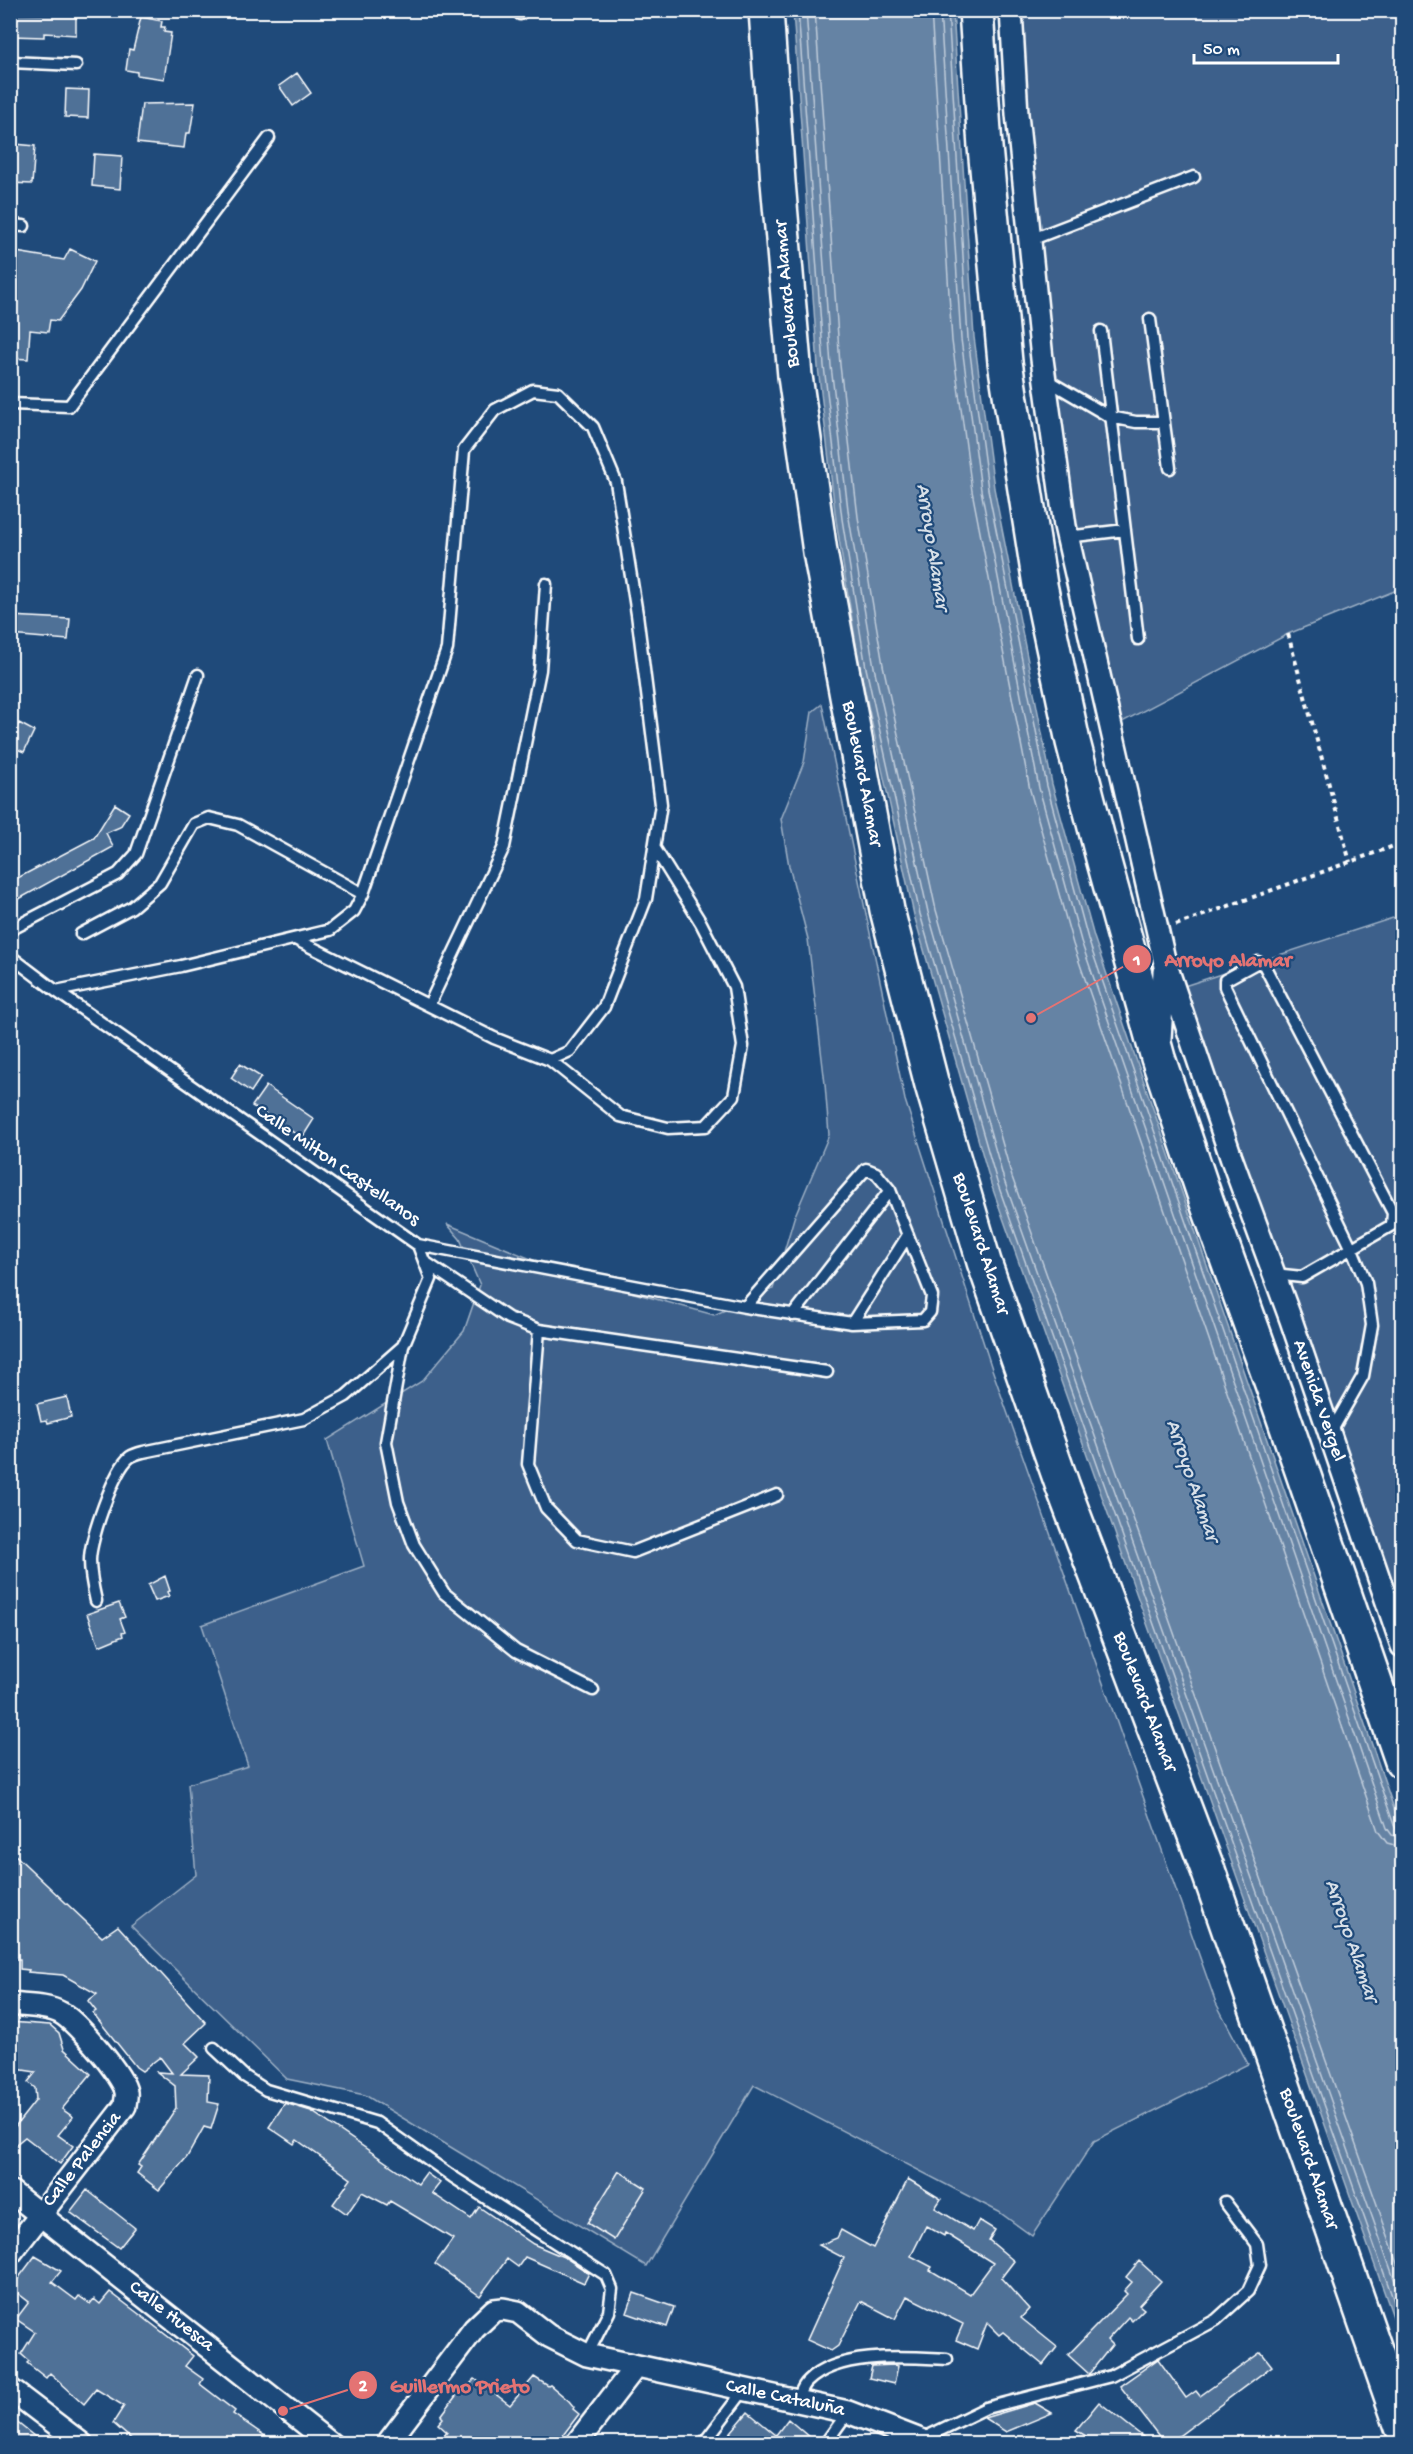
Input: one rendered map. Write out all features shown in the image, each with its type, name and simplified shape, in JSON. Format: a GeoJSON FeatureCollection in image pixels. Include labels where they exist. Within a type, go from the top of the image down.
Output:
{"type":"FeatureCollection","features":[{"type":"Feature","properties":{"kind":"highway","name":"Boulevard Alamar"},"geometry":{"type":"LineString","coordinates":[[766,10],[795,376],[820,552],[887,910],[932,1084],[984,1262],[1063,1487],[1208,1870],[1402,2427]]}},
{"type":"Feature","properties":{"kind":"highway"},"geometry":{"type":"LineString","coordinates":[[976,10],[985,147],[1005,362],[1041,585],[1073,742],[1158,1058],[1402,1761]]}},
{"type":"Feature","properties":{"kind":"street"},"geometry":{"type":"LineString","coordinates":[[1011,10],[1017,114],[1044,379],[1067,537],[1164,959],[1158,1058]]}},
{"type":"Feature","properties":{"kind":"street","name":"Avenida Vergel"},"geometry":{"type":"LineString","coordinates":[[1164,959],[1402,1646]]}},
{"type":"Feature","properties":{"kind":"street","name":"Calle Palencia"},"geometry":{"type":"LineString","coordinates":[[10,2004],[40,2007],[59,2012],[72,2020],[122,2081],[126,2092],[125,2106],[10,2254]]}},
{"type":"Feature","properties":{"kind":"street","name":"Calle Huesca"},"geometry":{"type":"LineString","coordinates":[[10,2191],[331,2444]]}},
{"type":"Feature","properties":{"kind":"street","name":"Calle Cataluña"},"geometry":{"type":"LineString","coordinates":[[387,2444],[474,2329],[494,2310],[503,2308],[518,2312],[549,2336],[587,2355],[848,2412],[926,2441]]}},
{"type":"Feature","properties":{"kind":"street"},"geometry":{"type":"LineString","coordinates":[[576,2444],[636,2367]]}},
{"type":"Feature","properties":{"kind":"street"},"geometry":{"type":"LineString","coordinates":[[10,2389],[82,2444]]}},
{"type":"Feature","properties":{"kind":"lane"},"geometry":{"type":"LineString","coordinates":[[10,62],[76,65]]}},
{"type":"Feature","properties":{"kind":"lane"},"geometry":{"type":"LineString","coordinates":[[10,404],[69,405],[269,138]]}},
{"type":"Feature","properties":{"kind":"lane"},"geometry":{"type":"LineString","coordinates":[[1030,240],[1194,177]]}},
{"type":"Feature","properties":{"kind":"lane"},"geometry":{"type":"LineString","coordinates":[[10,225],[24,226]]}},
{"type":"Feature","properties":{"kind":"lane"},"geometry":{"type":"LineString","coordinates":[[1150,320],[1170,468]]}},
{"type":"Feature","properties":{"kind":"lane"},"geometry":{"type":"LineString","coordinates":[[1101,331],[1138,639]]}},
{"type":"Feature","properties":{"kind":"lane"},"geometry":{"type":"LineString","coordinates":[[1044,379],[1110,417],[1136,422],[1164,422]]}},
{"type":"Feature","properties":{"kind":"lane"},"geometry":{"type":"LineString","coordinates":[[56,992],[330,930],[354,911],[363,894],[447,649],[464,450],[495,410],[533,390],[558,393],[593,428],[616,482],[637,614],[661,804],[646,898],[604,1007],[570,1051],[550,1060]]}},
{"type":"Feature","properties":{"kind":"lane"},"geometry":{"type":"LineString","coordinates":[[1067,537],[1125,530]]}},
{"type":"Feature","properties":{"kind":"lane"},"geometry":{"type":"LineString","coordinates":[[429,1005],[504,847],[540,670],[546,584]]}},
{"type":"Feature","properties":{"kind":"lane"},"geometry":{"type":"LineString","coordinates":[[10,930],[118,874],[136,854],[198,675]]}},
{"type":"Feature","properties":{"kind":"lane"},"geometry":{"type":"LineString","coordinates":[[81,934],[132,907],[160,883],[194,824],[209,818],[238,825],[363,894]]}},
{"type":"Feature","properties":{"kind":"lane"},"geometry":{"type":"LineString","coordinates":[[295,939],[494,1038],[550,1060],[620,1116],[668,1128],[706,1125],[734,1096],[743,1046],[734,987],[701,923],[654,847]]}},
{"type":"Feature","properties":{"kind":"lane","name":"Calle Milton Castellanos"},"geometry":{"type":"LineString","coordinates":[[10,956],[56,992],[418,1245],[431,1279],[403,1346],[346,1396],[304,1419],[143,1452],[130,1457],[122,1467],[108,1497],[93,1539],[90,1558],[96,1601]]}},
{"type":"Feature","properties":{"kind":"lane"},"geometry":{"type":"LineString","coordinates":[[1274,1274],[1302,1277],[1352,1249],[1392,1225],[1393,1213],[1264,964],[1258,963],[1225,980],[1225,987],[1352,1249],[1366,1282],[1372,1326],[1363,1376],[1330,1434]]}},
{"type":"Feature","properties":{"kind":"lane"},"geometry":{"type":"LineString","coordinates":[[418,1245],[746,1307],[792,1315],[852,1323],[923,1320],[930,1312],[932,1296],[890,1190],[876,1173],[866,1169],[746,1307]]}},
{"type":"Feature","properties":{"kind":"lane"},"geometry":{"type":"LineString","coordinates":[[792,1315],[890,1190]]}},
{"type":"Feature","properties":{"kind":"lane"},"geometry":{"type":"LineString","coordinates":[[852,1323],[908,1235]]}},
{"type":"Feature","properties":{"kind":"lane"},"geometry":{"type":"LineString","coordinates":[[424,1262],[508,1318],[539,1330],[827,1372]]}},
{"type":"Feature","properties":{"kind":"lane"},"geometry":{"type":"LineString","coordinates":[[539,1330],[528,1464],[546,1508],[577,1540],[633,1552],[777,1495]]}},
{"type":"Feature","properties":{"kind":"lane"},"geometry":{"type":"LineString","coordinates":[[403,1346],[386,1442],[398,1502],[414,1545],[444,1593],[516,1651],[593,1690]]}},
{"type":"Feature","properties":{"kind":"lane"},"geometry":{"type":"LineString","coordinates":[[214,2048],[244,2076],[266,2090],[377,2123],[453,2177],[606,2275],[612,2289],[609,2312],[587,2355]]}},
{"type":"Feature","properties":{"kind":"lane"},"geometry":{"type":"LineString","coordinates":[[926,2441],[986,2408],[1111,2376],[1216,2320],[1248,2290],[1260,2265],[1257,2244],[1225,2202]]}},
{"type":"Feature","properties":{"kind":"lane"},"geometry":{"type":"LineString","coordinates":[[797,2401],[805,2383],[819,2372],[853,2361],[888,2356],[947,2360]]}},
{"type":"Feature","properties":{"kind":"lane"},"geometry":{"type":"LineString","coordinates":[[703,2444],[744,2390]]}},
{"type":"Feature","properties":{"kind":"lane"},"geometry":{"type":"LineString","coordinates":[[825,2444],[848,2412]]}},
{"type":"Feature","properties":{"kind":"path"},"geometry":{"type":"LineString","coordinates":[[1288,634],[1350,862]]}},
{"type":"Feature","properties":{"kind":"path"},"geometry":{"type":"LineString","coordinates":[[1158,932],[1402,843]]}},
{"type":"Feature","properties":{"kind":"shaded area"},"geometry":{"type":"Polygon","coordinates":[[[1011,11],[1402,11],[1402,588],[1288,634],[1111,728],[1065,526],[1011,11]]]}},
{"type":"Feature","properties":{"kind":"shaded area"},"geometry":{"type":"Polygon","coordinates":[[[822,704],[905,1100],[992,1369],[1216,2003],[1248,2064],[1094,2141],[1032,2236],[999,2212],[754,2085],[646,2266],[365,2095],[287,2079],[131,1926],[196,1875],[188,1784],[248,1766],[202,1625],[364,1566],[327,1440],[422,1381],[464,1331],[480,1285],[460,1239],[447,1224],[572,1276],[714,1315],[773,1289],[794,1218],[829,1135],[808,939],[789,866],[781,819],[804,762],[812,712],[822,704]]]}},
{"type":"Feature","properties":{"kind":"shaded area"},"geometry":{"type":"Polygon","coordinates":[[[1402,915],[1402,1646],[1175,989],[1402,915]]]}},
{"type":"Feature","properties":{"kind":"water"},"geometry":{"type":"Polygon","coordinates":[[[793,11],[953,11],[974,337],[994,488],[1052,784],[1094,937],[1402,1832],[1402,2342],[991,1184],[914,915],[860,669],[836,520],[818,367],[793,11]]]}},
{"type":"Feature","properties":{"kind":"building"},"geometry":{"type":"Polygon","coordinates":[[[10,13],[76,15],[76,35],[44,33],[44,37],[10,36],[10,13]]]}},
{"type":"Feature","properties":{"kind":"building"},"geometry":{"type":"Polygon","coordinates":[[[141,17],[162,21],[161,27],[165,27],[164,32],[171,33],[164,79],[137,75],[137,72],[126,70],[129,49],[133,50],[141,17]]]}},
{"type":"Feature","properties":{"kind":"building"},"geometry":{"type":"Polygon","coordinates":[[[297,73],[311,93],[293,106],[279,86],[297,73]]]}},
{"type":"Feature","properties":{"kind":"building"},"geometry":{"type":"Polygon","coordinates":[[[66,89],[89,90],[88,118],[65,117],[66,89]]]}},
{"type":"Feature","properties":{"kind":"building"},"geometry":{"type":"Polygon","coordinates":[[[195,103],[190,133],[186,133],[184,148],[137,143],[142,104],[195,103]]]}},
{"type":"Feature","properties":{"kind":"building"},"geometry":{"type":"Polygon","coordinates":[[[15,144],[35,146],[32,184],[10,183],[10,155],[14,155],[15,144]]]}},
{"type":"Feature","properties":{"kind":"building"},"geometry":{"type":"Polygon","coordinates":[[[94,154],[122,156],[120,189],[92,186],[94,154]]]}},
{"type":"Feature","properties":{"kind":"building"},"geometry":{"type":"Polygon","coordinates":[[[70,249],[95,261],[81,290],[58,321],[50,320],[48,332],[30,330],[28,359],[10,358],[10,251],[64,260],[70,249]]]}},
{"type":"Feature","properties":{"kind":"building"},"geometry":{"type":"Polygon","coordinates":[[[10,616],[70,619],[68,640],[10,635],[10,616]]]}},
{"type":"Feature","properties":{"kind":"building"},"geometry":{"type":"Polygon","coordinates":[[[19,723],[34,731],[24,752],[10,746],[10,739],[19,723]]]}},
{"type":"Feature","properties":{"kind":"building"},"geometry":{"type":"Polygon","coordinates":[[[115,804],[129,813],[120,827],[106,833],[113,847],[10,904],[10,882],[94,838],[115,804]]]}},
{"type":"Feature","properties":{"kind":"building"},"geometry":{"type":"Polygon","coordinates":[[[240,1064],[261,1077],[251,1092],[231,1078],[240,1064]]]}},
{"type":"Feature","properties":{"kind":"building"},"geometry":{"type":"Polygon","coordinates":[[[266,1086],[314,1119],[302,1138],[252,1106],[266,1086]]]}},
{"type":"Feature","properties":{"kind":"building"},"geometry":{"type":"Polygon","coordinates":[[[67,1397],[71,1417],[48,1423],[47,1420],[41,1421],[37,1404],[67,1397]]]}},
{"type":"Feature","properties":{"kind":"building"},"geometry":{"type":"Polygon","coordinates":[[[165,1576],[170,1591],[167,1592],[169,1596],[155,1601],[148,1585],[165,1576]]]}},
{"type":"Feature","properties":{"kind":"building"},"geometry":{"type":"Polygon","coordinates":[[[119,1603],[125,1617],[120,1619],[125,1632],[122,1633],[123,1636],[99,1646],[87,1614],[119,1603]]]}},
{"type":"Feature","properties":{"kind":"building"},"geometry":{"type":"Polygon","coordinates":[[[10,1850],[102,1937],[118,1926],[206,2023],[185,2043],[199,2057],[181,2074],[209,2075],[208,2102],[219,2104],[211,2129],[204,2127],[187,2157],[159,2190],[137,2173],[141,2167],[138,2165],[176,2108],[175,2086],[157,2072],[172,2073],[160,2057],[142,2071],[136,2067],[93,2013],[96,2011],[88,2001],[97,1994],[63,1975],[28,1972],[29,1970],[20,1969],[20,1959],[10,1959],[10,1850]]]}},
{"type":"Feature","properties":{"kind":"building"},"geometry":{"type":"Polygon","coordinates":[[[10,2022],[50,2025],[59,2033],[64,2049],[91,2074],[62,2109],[73,2117],[58,2135],[73,2146],[60,2164],[25,2137],[10,2149],[10,2133],[36,2100],[35,2088],[28,2082],[36,2072],[10,2068],[10,2022]]]}},
{"type":"Feature","properties":{"kind":"building"},"geometry":{"type":"Polygon","coordinates":[[[285,2103],[311,2111],[418,2184],[426,2173],[440,2183],[432,2193],[471,2219],[479,2207],[533,2244],[566,2258],[589,2273],[584,2283],[525,2257],[518,2267],[507,2259],[480,2296],[435,2264],[453,2239],[390,2201],[387,2205],[362,2192],[347,2214],[333,2204],[351,2179],[297,2140],[294,2144],[269,2127],[285,2103]]]}},
{"type":"Feature","properties":{"kind":"building"},"geometry":{"type":"Polygon","coordinates":[[[619,2171],[646,2188],[614,2240],[587,2223],[619,2171]]]}},
{"type":"Feature","properties":{"kind":"building"},"geometry":{"type":"Polygon","coordinates":[[[908,2179],[941,2199],[935,2208],[973,2231],[979,2220],[995,2230],[989,2240],[1014,2261],[1001,2278],[1029,2309],[1021,2318],[1057,2347],[1043,2365],[1003,2332],[999,2335],[987,2323],[977,2349],[956,2340],[963,2324],[907,2296],[895,2319],[861,2301],[838,2346],[831,2351],[807,2340],[844,2258],[819,2245],[837,2238],[841,2230],[873,2248],[908,2179]],[[926,2226],[911,2256],[932,2267],[930,2270],[970,2294],[993,2263],[945,2233],[944,2236],[926,2226]]]}},
{"type":"Feature","properties":{"kind":"building"},"geometry":{"type":"Polygon","coordinates":[[[87,2190],[135,2228],[119,2248],[70,2212],[87,2190]]]}},
{"type":"Feature","properties":{"kind":"building"},"geometry":{"type":"Polygon","coordinates":[[[35,2256],[61,2271],[52,2282],[76,2300],[79,2296],[90,2304],[94,2299],[100,2304],[110,2292],[139,2314],[193,2356],[185,2366],[203,2379],[200,2384],[235,2411],[233,2414],[277,2444],[137,2444],[113,2423],[124,2406],[96,2389],[84,2404],[50,2373],[46,2378],[27,2363],[29,2361],[21,2354],[35,2332],[16,2319],[29,2302],[11,2288],[35,2256]]]}},
{"type":"Feature","properties":{"kind":"building"},"geometry":{"type":"Polygon","coordinates":[[[1139,2261],[1161,2281],[1139,2305],[1144,2309],[1132,2321],[1128,2317],[1107,2340],[1112,2345],[1089,2374],[1068,2355],[1127,2294],[1124,2291],[1132,2282],[1126,2277],[1139,2261]]]}},
{"type":"Feature","properties":{"kind":"building"},"geometry":{"type":"Polygon","coordinates":[[[634,2293],[674,2307],[667,2327],[627,2313],[634,2293]]]}},
{"type":"Feature","properties":{"kind":"building"},"geometry":{"type":"Polygon","coordinates":[[[1261,2352],[1272,2366],[1168,2444],[1165,2444],[1120,2386],[1158,2359],[1186,2398],[1196,2391],[1200,2396],[1261,2352]]]}},
{"type":"Feature","properties":{"kind":"building"},"geometry":{"type":"Polygon","coordinates":[[[872,2366],[898,2366],[894,2384],[869,2378],[872,2366]]]}},
{"type":"Feature","properties":{"kind":"building"},"geometry":{"type":"Polygon","coordinates":[[[534,2377],[550,2385],[569,2401],[579,2414],[557,2443],[543,2435],[534,2444],[438,2444],[447,2432],[438,2424],[443,2418],[441,2416],[461,2389],[463,2391],[475,2379],[510,2405],[534,2377]]]}},
{"type":"Feature","properties":{"kind":"building"},"geometry":{"type":"Polygon","coordinates":[[[1099,2402],[1152,2444],[1081,2444],[1086,2436],[1076,2430],[1099,2402]]]}},
{"type":"Feature","properties":{"kind":"building"},"geometry":{"type":"Polygon","coordinates":[[[1035,2403],[1052,2413],[1006,2432],[984,2418],[1035,2403]]]}},
{"type":"Feature","properties":{"kind":"building"},"geometry":{"type":"Polygon","coordinates":[[[748,2412],[776,2435],[788,2419],[817,2444],[721,2444],[748,2412]]]}},
{"type":"Feature","properties":{"kind":"building"},"geometry":{"type":"Polygon","coordinates":[[[10,2417],[44,2444],[10,2444],[10,2417]]]}},
{"type":"Feature","properties":{"kind":"place","name":"Arroyo Alamar"},"geometry":{"type":"Point","coordinates":[1031,1018]}},
{"type":"Feature","properties":{"kind":"place","name":"Guillermo Prieto"},"geometry":{"type":"Point","coordinates":[283,2411]}}]}
